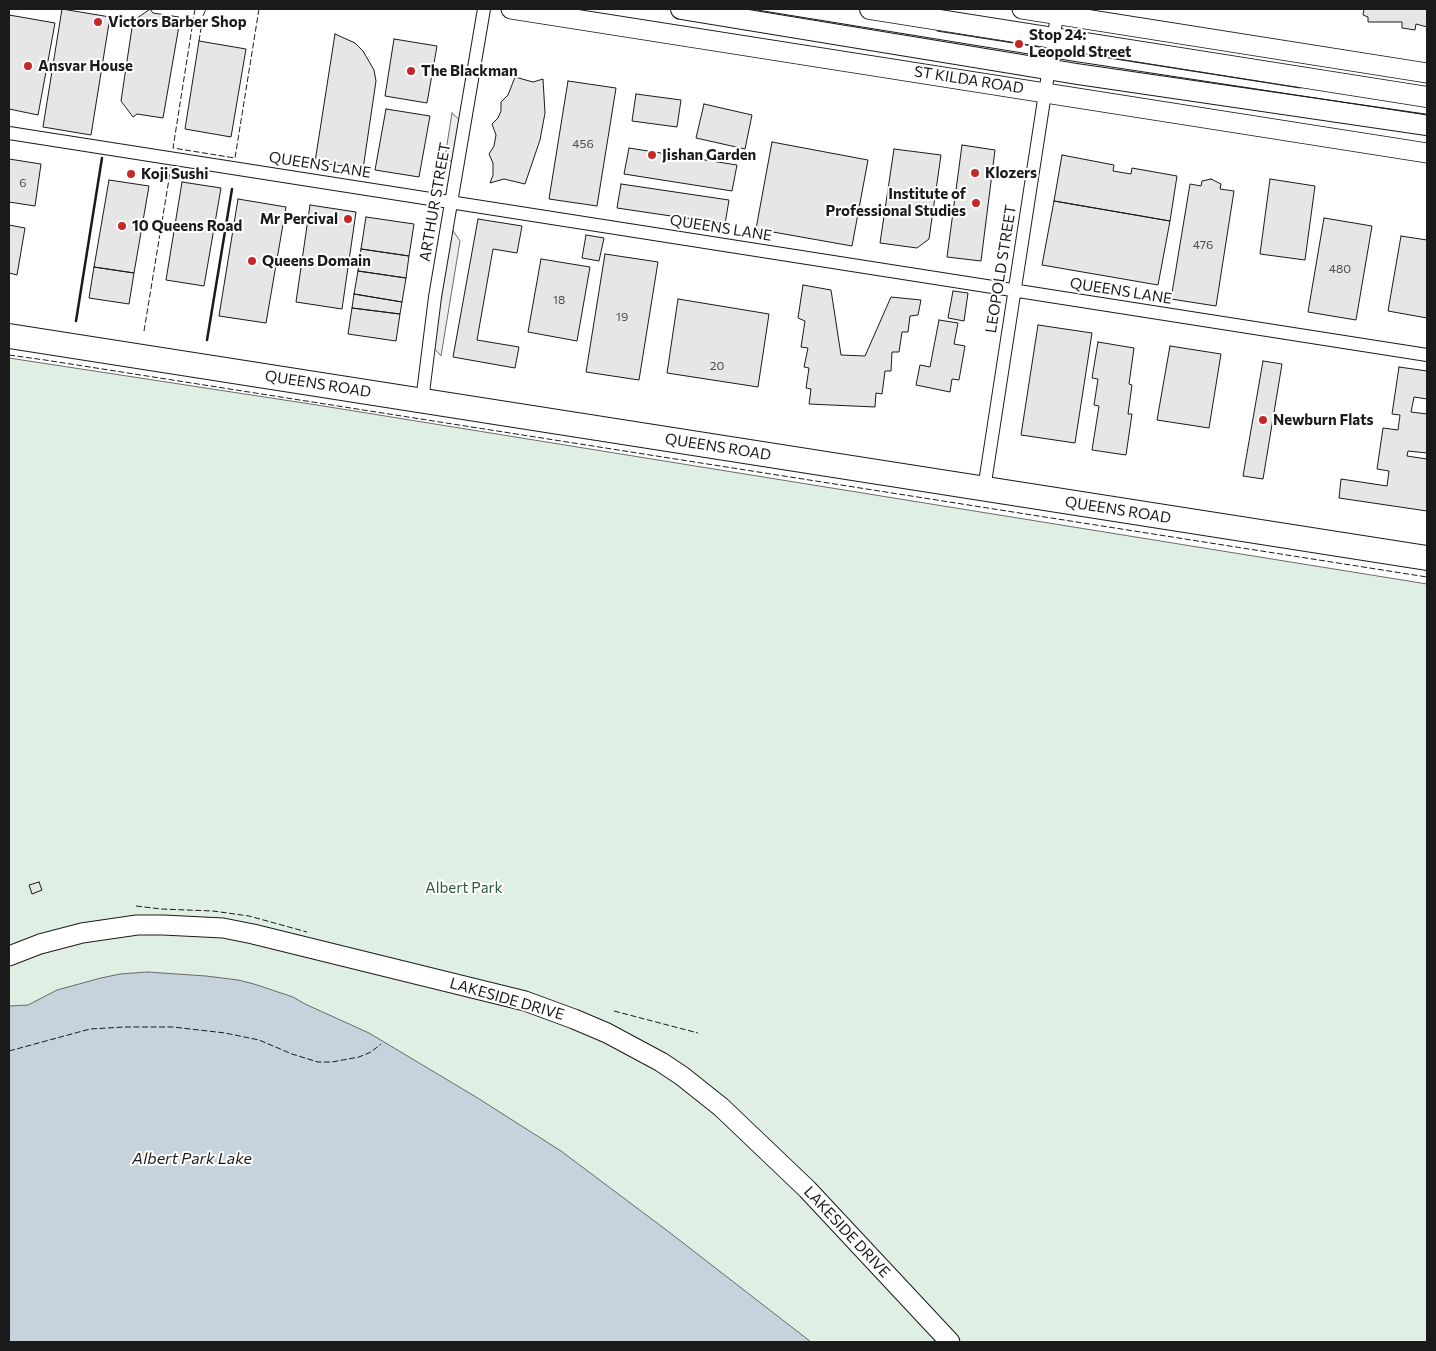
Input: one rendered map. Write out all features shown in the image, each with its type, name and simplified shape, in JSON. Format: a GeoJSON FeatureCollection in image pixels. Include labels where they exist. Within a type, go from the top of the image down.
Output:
{"type":"FeatureCollection","features":[{"type":"Feature","properties":{"kind":"highway","name":"QUEENS ROAD"},"geometry":{"type":"LineString","coordinates":[[9,336],[1427,558]]}},
{"type":"Feature","properties":{"kind":"main road","name":"ST KILDA ROAD"},"geometry":{"type":"LineString","coordinates":[[511,9],[1427,153]]}},
{"type":"Feature","properties":{"kind":"main road","name":"ST KILDA ROAD"},"geometry":{"type":"LineString","coordinates":[[681,9],[1427,97]]}},
{"type":"Feature","properties":{"kind":"main road","name":"ST KILDA ROAD"},"geometry":{"type":"LineString","coordinates":[[870,9],[1051,53],[1427,125]]}},
{"type":"Feature","properties":{"kind":"main road"},"geometry":{"type":"LineString","coordinates":[[1022,9],[1057,11],[1427,73]]}},
{"type":"Feature","properties":{"kind":"main road","name":"LAKESIDE DRIVE"},"geometry":{"type":"LineString","coordinates":[[9,956],[40,944],[82,933],[137,925],[223,928],[525,1001],[574,1018],[607,1033],[661,1062],[721,1107],[807,1188],[950,1342]]}},
{"type":"Feature","properties":{"kind":"street","name":"ARTHUR STREET"},"geometry":{"type":"LineString","coordinates":[[422,401],[436,296],[484,9]]}},
{"type":"Feature","properties":{"kind":"street","name":"LEOPOLD STREET"},"geometry":{"type":"LineString","coordinates":[[984,489],[1057,11]]}},
{"type":"Feature","properties":{"kind":"street","name":"QUEENS LANE"},"geometry":{"type":"LineString","coordinates":[[9,133],[1427,355]]}},
{"type":"Feature","properties":{"kind":"green space","name":"Albert Park"},"geometry":{"type":"Polygon","coordinates":[[[9,358],[317,405],[1427,584],[1427,1342],[9,1342],[9,358]]]}},
{"type":"Feature","properties":{"kind":"shaded area"},"geometry":{"type":"Polygon","coordinates":[[[452,113],[462,122],[453,163],[445,157],[452,113]]]}},
{"type":"Feature","properties":{"kind":"shaded area"},"geometry":{"type":"Polygon","coordinates":[[[452,229],[460,241],[441,356],[433,347],[452,229]]]}},
{"type":"Feature","properties":{"kind":"water","name":"Albert Park Lake"},"geometry":{"type":"Polygon","coordinates":[[[147,972],[206,976],[254,984],[293,997],[369,1033],[561,1151],[811,1342],[9,1342],[9,1006],[28,1005],[57,990],[101,978],[120,974],[147,972]]]}},
{"type":"Feature","properties":{"kind":"building"},"geometry":{"type":"Polygon","coordinates":[[[62,9],[110,17],[91,135],[43,127],[62,9]]]}},
{"type":"Feature","properties":{"kind":"building"},"geometry":{"type":"Polygon","coordinates":[[[150,9],[153,13],[179,17],[180,20],[163,118],[137,114],[133,117],[121,101],[133,21],[150,9]]]}},
{"type":"Feature","properties":{"kind":"building"},"geometry":{"type":"Polygon","coordinates":[[[1364,9],[1427,9],[1427,27],[1416,24],[1415,30],[1402,28],[1402,22],[1368,22],[1368,17],[1363,15],[1364,9]]]}},
{"type":"Feature","properties":{"kind":"building","name":"Ansvar House"},"geometry":{"type":"Polygon","coordinates":[[[9,15],[55,23],[38,115],[9,109],[9,15]]]}},
{"type":"Feature","properties":{"kind":"building"},"geometry":{"type":"Polygon","coordinates":[[[335,34],[355,43],[363,51],[374,70],[376,81],[363,169],[315,162],[335,34]]]}},
{"type":"Feature","properties":{"kind":"building","name":"The Blackman"},"geometry":{"type":"Polygon","coordinates":[[[394,39],[437,46],[427,103],[385,96],[394,39]]]}},
{"type":"Feature","properties":{"kind":"building"},"geometry":{"type":"Polygon","coordinates":[[[199,41],[246,49],[231,137],[185,129],[199,41]]]}},
{"type":"Feature","properties":{"kind":"building"},"geometry":{"type":"Polygon","coordinates":[[[515,77],[533,82],[543,79],[545,113],[540,140],[525,184],[504,179],[490,183],[493,175],[493,163],[489,154],[494,146],[496,135],[492,124],[498,118],[501,111],[501,102],[508,95],[515,77]]]}},
{"type":"Feature","properties":{"kind":"building"},"geometry":{"type":"Polygon","coordinates":[[[568,81],[616,88],[597,206],[549,199],[568,81]]]}},
{"type":"Feature","properties":{"kind":"building"},"geometry":{"type":"Polygon","coordinates":[[[636,94],[681,100],[677,127],[632,121],[636,94]]]}},
{"type":"Feature","properties":{"kind":"building"},"geometry":{"type":"Polygon","coordinates":[[[704,104],[752,115],[745,149],[696,138],[704,104]]]}},
{"type":"Feature","properties":{"kind":"building"},"geometry":{"type":"Polygon","coordinates":[[[386,109],[430,116],[419,177],[375,170],[386,109]]]}},
{"type":"Feature","properties":{"kind":"building"},"geometry":{"type":"Polygon","coordinates":[[[772,142],[868,160],[852,246],[756,229],[772,142]]]}},
{"type":"Feature","properties":{"kind":"building"},"geometry":{"type":"Polygon","coordinates":[[[962,145],[995,150],[981,261],[947,257],[962,145]]]}},
{"type":"Feature","properties":{"kind":"building"},"geometry":{"type":"Polygon","coordinates":[[[629,148],[737,165],[732,191],[624,174],[629,148]]]}},
{"type":"Feature","properties":{"kind":"building"},"geometry":{"type":"Polygon","coordinates":[[[894,149],[941,155],[929,239],[917,248],[880,243],[894,149]]]}},
{"type":"Feature","properties":{"kind":"building"},"geometry":{"type":"Polygon","coordinates":[[[1062,155],[1114,165],[1113,171],[1131,174],[1132,168],[1177,176],[1170,221],[1054,201],[1062,155]]]}},
{"type":"Feature","properties":{"kind":"building"},"geometry":{"type":"Polygon","coordinates":[[[9,159],[41,164],[35,206],[9,202],[9,159]]]}},
{"type":"Feature","properties":{"kind":"building"},"geometry":{"type":"Polygon","coordinates":[[[1211,179],[1221,184],[1220,189],[1234,191],[1216,306],[1171,299],[1190,184],[1201,186],[1202,181],[1211,179]]]}},
{"type":"Feature","properties":{"kind":"building"},"geometry":{"type":"Polygon","coordinates":[[[1270,179],[1315,186],[1305,260],[1260,254],[1270,179]]]}},
{"type":"Feature","properties":{"kind":"building","name":"10 Queens Road"},"geometry":{"type":"Polygon","coordinates":[[[109,180],[149,186],[134,273],[94,267],[109,180]]]}},
{"type":"Feature","properties":{"kind":"building"},"geometry":{"type":"Polygon","coordinates":[[[182,182],[221,188],[204,286],[166,280],[182,182]]]}},
{"type":"Feature","properties":{"kind":"building"},"geometry":{"type":"Polygon","coordinates":[[[621,184],[729,200],[725,224],[617,208],[621,184]]]}},
{"type":"Feature","properties":{"kind":"building","name":"Queens Domain"},"geometry":{"type":"Polygon","coordinates":[[[238,199],[286,207],[266,323],[219,316],[238,199]]]}},
{"type":"Feature","properties":{"kind":"building"},"geometry":{"type":"Polygon","coordinates":[[[1054,201],[1170,221],[1158,285],[1042,265],[1054,201]]]}},
{"type":"Feature","properties":{"kind":"building"},"geometry":{"type":"Polygon","coordinates":[[[310,205],[356,212],[342,309],[296,302],[310,205]]]}},
{"type":"Feature","properties":{"kind":"building"},"geometry":{"type":"Polygon","coordinates":[[[366,217],[414,224],[409,256],[361,249],[366,217]]]}},
{"type":"Feature","properties":{"kind":"building"},"geometry":{"type":"Polygon","coordinates":[[[1324,218],[1372,226],[1356,320],[1308,312],[1324,218]]]}},
{"type":"Feature","properties":{"kind":"building"},"geometry":{"type":"Polygon","coordinates":[[[478,219],[522,226],[517,253],[493,249],[477,340],[519,347],[515,368],[453,357],[478,219]]]}},
{"type":"Feature","properties":{"kind":"building"},"geometry":{"type":"Polygon","coordinates":[[[9,225],[25,228],[17,275],[9,273],[9,225]]]}},
{"type":"Feature","properties":{"kind":"building"},"geometry":{"type":"Polygon","coordinates":[[[586,235],[604,238],[599,261],[582,258],[586,235]]]}},
{"type":"Feature","properties":{"kind":"building"},"geometry":{"type":"Polygon","coordinates":[[[1401,236],[1427,240],[1427,318],[1388,311],[1401,236]]]}},
{"type":"Feature","properties":{"kind":"building"},"geometry":{"type":"Polygon","coordinates":[[[361,249],[409,256],[406,278],[358,271],[361,249]]]}},
{"type":"Feature","properties":{"kind":"building"},"geometry":{"type":"Polygon","coordinates":[[[605,254],[658,262],[639,380],[586,372],[605,254]]]}},
{"type":"Feature","properties":{"kind":"building"},"geometry":{"type":"Polygon","coordinates":[[[541,259],[590,267],[577,341],[528,332],[541,259]]]}},
{"type":"Feature","properties":{"kind":"building"},"geometry":{"type":"Polygon","coordinates":[[[94,267],[134,273],[129,304],[89,298],[94,267]]]}},
{"type":"Feature","properties":{"kind":"building"},"geometry":{"type":"Polygon","coordinates":[[[358,271],[406,278],[402,302],[354,294],[358,271]]]}},
{"type":"Feature","properties":{"kind":"building"},"geometry":{"type":"Polygon","coordinates":[[[803,285],[831,290],[841,355],[865,356],[891,297],[921,300],[918,315],[910,316],[908,332],[902,332],[899,352],[892,352],[891,371],[885,371],[882,394],[876,393],[875,407],[809,404],[811,389],[806,388],[809,368],[804,367],[808,348],[801,347],[805,321],[798,318],[803,285]]]}},
{"type":"Feature","properties":{"kind":"building"},"geometry":{"type":"Polygon","coordinates":[[[953,291],[968,293],[964,321],[948,318],[953,291]]]}},
{"type":"Feature","properties":{"kind":"building"},"geometry":{"type":"Polygon","coordinates":[[[354,294],[402,302],[400,314],[352,308],[354,294]]]}},
{"type":"Feature","properties":{"kind":"building"},"geometry":{"type":"Polygon","coordinates":[[[678,299],[769,314],[758,387],[667,373],[678,299]]]}},
{"type":"Feature","properties":{"kind":"building"},"geometry":{"type":"Polygon","coordinates":[[[352,308],[400,314],[396,341],[348,334],[352,308]]]}},
{"type":"Feature","properties":{"kind":"building"},"geometry":{"type":"Polygon","coordinates":[[[939,320],[958,323],[954,344],[965,346],[959,380],[952,379],[950,392],[916,385],[920,365],[930,367],[939,320]]]}},
{"type":"Feature","properties":{"kind":"building"},"geometry":{"type":"Polygon","coordinates":[[[1038,325],[1092,333],[1075,443],[1021,435],[1038,325]]]}},
{"type":"Feature","properties":{"kind":"building"},"geometry":{"type":"Polygon","coordinates":[[[1098,342],[1134,348],[1129,384],[1132,385],[1128,414],[1132,414],[1126,455],[1092,450],[1099,406],[1094,405],[1098,379],[1092,378],[1098,342]]]}},
{"type":"Feature","properties":{"kind":"building"},"geometry":{"type":"Polygon","coordinates":[[[1170,346],[1221,354],[1209,428],[1157,420],[1170,346]]]}},
{"type":"Feature","properties":{"kind":"building","name":"Newburn Flats"},"geometry":{"type":"Polygon","coordinates":[[[1263,361],[1282,364],[1263,479],[1243,476],[1263,361]]]}},
{"type":"Feature","properties":{"kind":"building"},"geometry":{"type":"Polygon","coordinates":[[[1399,367],[1427,371],[1427,399],[1414,397],[1411,412],[1427,414],[1427,453],[1408,451],[1407,456],[1427,459],[1427,511],[1339,498],[1341,479],[1387,486],[1389,471],[1377,469],[1383,428],[1398,430],[1400,415],[1392,414],[1399,367]]]}},
{"type":"Feature","properties":{"kind":"building"},"geometry":{"type":"Polygon","coordinates":[[[39,882],[42,890],[32,894],[29,885],[39,882]]]}},
{"type":"Feature","properties":{"kind":"tram line"},"geometry":{"type":"LineString","coordinates":[[751,9],[1072,61],[1427,115]]}},
{"type":"Feature","properties":{"kind":"tram line"},"geometry":{"type":"LineString","coordinates":[[937,31],[1300,88]]}},
{"type":"Feature","properties":{"kind":"fence"},"geometry":{"type":"LineString","coordinates":[[195,9],[173,148],[235,158],[259,9]]}},
{"type":"Feature","properties":{"kind":"fence"},"geometry":{"type":"LineString","coordinates":[[199,41],[206,9]]}},
{"type":"Feature","properties":{"kind":"fence"},"geometry":{"type":"LineString","coordinates":[[144,331],[171,167]]}},
{"type":"Feature","properties":{"kind":"fence"},"geometry":{"type":"LineString","coordinates":[[9,355],[1427,577]]}},
{"type":"Feature","properties":{"kind":"fence"},"geometry":{"type":"LineString","coordinates":[[136,906],[213,911],[249,916],[307,932]]}},
{"type":"Feature","properties":{"kind":"fence"},"geometry":{"type":"LineString","coordinates":[[614,1011],[698,1033]]}},
{"type":"Feature","properties":{"kind":"fence"},"geometry":{"type":"LineString","coordinates":[[9,1051],[90,1029],[124,1027],[173,1027],[225,1033],[259,1040],[292,1054],[318,1062],[332,1062],[359,1057],[371,1052],[381,1044]]}},
{"type":"Feature","properties":{"kind":"wall"},"geometry":{"type":"LineString","coordinates":[[76,321],[102,158]]}},
{"type":"Feature","properties":{"kind":"wall"},"geometry":{"type":"LineString","coordinates":[[207,340],[232,189]]}},
{"type":"Feature","properties":{"kind":"place","name":"Victors Barber Shop"},"geometry":{"type":"Point","coordinates":[98,22]}},
{"type":"Feature","properties":{"kind":"place","name":"Stop 24: Leopold Street"},"geometry":{"type":"Point","coordinates":[1019,44]}},
{"type":"Feature","properties":{"kind":"place","name":"Ansvar House"},"geometry":{"type":"Point","coordinates":[28,66]}},
{"type":"Feature","properties":{"kind":"place","name":"The Blackman"},"geometry":{"type":"Point","coordinates":[411,71]}},
{"type":"Feature","properties":{"kind":"place","name":"Jishan Garden"},"geometry":{"type":"Point","coordinates":[652,155]}},
{"type":"Feature","properties":{"kind":"place","name":"Klozers"},"geometry":{"type":"Point","coordinates":[975,173]}},
{"type":"Feature","properties":{"kind":"place","name":"Koji Sushi"},"geometry":{"type":"Point","coordinates":[131,174]}},
{"type":"Feature","properties":{"kind":"place","name":"Institute of Professional Studies"},"geometry":{"type":"Point","coordinates":[976,203]}},
{"type":"Feature","properties":{"kind":"place","name":"Mr Percival"},"geometry":{"type":"Point","coordinates":[348,219]}},
{"type":"Feature","properties":{"kind":"place","name":"10 Queens Road"},"geometry":{"type":"Point","coordinates":[122,226]}},
{"type":"Feature","properties":{"kind":"place","name":"Queens Domain"},"geometry":{"type":"Point","coordinates":[252,261]}},
{"type":"Feature","properties":{"kind":"place","name":"Newburn Flats"},"geometry":{"type":"Point","coordinates":[1263,420]}}]}
